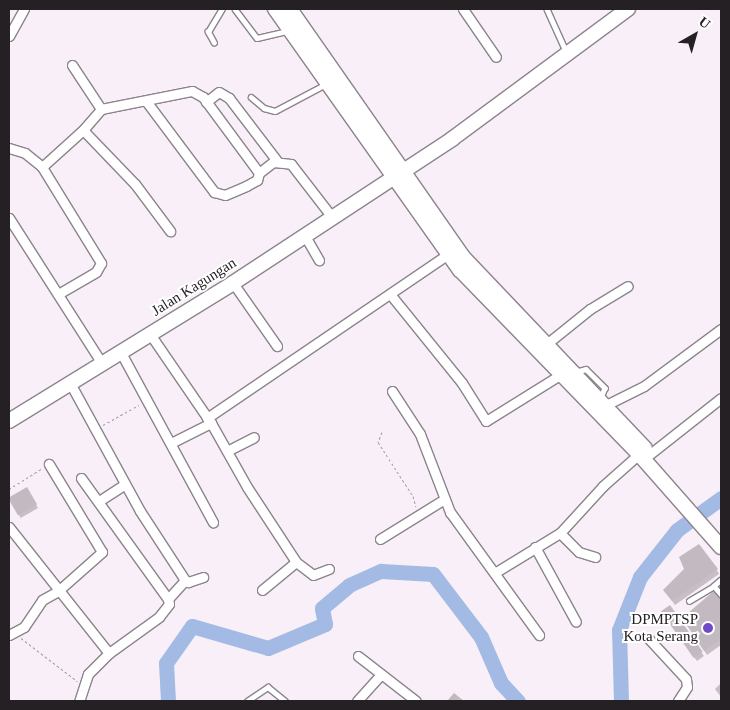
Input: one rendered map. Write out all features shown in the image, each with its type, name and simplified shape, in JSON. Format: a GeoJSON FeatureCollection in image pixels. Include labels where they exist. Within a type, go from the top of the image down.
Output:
{"type":"FeatureCollection","features":[{"type":"Feature","properties":{"kind":"main road"},"geometry":{"type":"LineString","coordinates":[[275,9],[294,27],[398,175],[448,254],[645,454]]}},
{"type":"Feature","properties":{"kind":"main road"},"geometry":{"type":"LineString","coordinates":[[290,9],[294,27],[326,84],[462,256],[542,348]]}},
{"type":"Feature","properties":{"kind":"main road","name":"Jalan Kagungan"},"geometry":{"type":"LineString","coordinates":[[9,421],[101,362],[233,283],[398,175],[628,9]]}},
{"type":"Feature","properties":{"kind":"main road"},"geometry":{"type":"LineString","coordinates":[[567,374],[603,402],[683,499],[716,535],[721,547]]}},
{"type":"Feature","properties":{"kind":"street"},"geometry":{"type":"LineString","coordinates":[[9,36],[24,9]]}},
{"type":"Feature","properties":{"kind":"street"},"geometry":{"type":"LineString","coordinates":[[463,9],[496,57]]}},
{"type":"Feature","properties":{"kind":"street"},"geometry":{"type":"LineString","coordinates":[[72,65],[101,109]]}},
{"type":"Feature","properties":{"kind":"street"},"geometry":{"type":"LineString","coordinates":[[42,167],[83,130],[101,109],[192,91],[206,102],[259,173]]}},
{"type":"Feature","properties":{"kind":"street"},"geometry":{"type":"LineString","coordinates":[[206,102],[219,92],[229,98],[277,161],[290,164],[332,217]]}},
{"type":"Feature","properties":{"kind":"street"},"geometry":{"type":"LineString","coordinates":[[146,101],[214,192],[225,195],[246,186],[257,180],[259,173],[277,161]]}},
{"type":"Feature","properties":{"kind":"street"},"geometry":{"type":"LineString","coordinates":[[83,130],[135,184],[170,231]]}},
{"type":"Feature","properties":{"kind":"street"},"geometry":{"type":"LineString","coordinates":[[9,148],[25,153],[42,167],[101,263],[96,272],[58,294]]}},
{"type":"Feature","properties":{"kind":"street"},"geometry":{"type":"LineString","coordinates":[[10,224],[58,294],[101,362]]}},
{"type":"Feature","properties":{"kind":"street"},"geometry":{"type":"LineString","coordinates":[[305,236],[319,260]]}},
{"type":"Feature","properties":{"kind":"street"},"geometry":{"type":"LineString","coordinates":[[171,443],[209,420],[448,254]]}},
{"type":"Feature","properties":{"kind":"street"},"geometry":{"type":"LineString","coordinates":[[233,283],[277,346]]}},
{"type":"Feature","properties":{"kind":"street"},"geometry":{"type":"LineString","coordinates":[[542,348],[590,309],[628,286]]}},
{"type":"Feature","properties":{"kind":"street"},"geometry":{"type":"LineString","coordinates":[[390,294],[462,383],[486,421],[567,374]]}},
{"type":"Feature","properties":{"kind":"street"},"geometry":{"type":"LineString","coordinates":[[603,402],[664,373],[721,329]]}},
{"type":"Feature","properties":{"kind":"street"},"geometry":{"type":"LineString","coordinates":[[150,334],[209,420],[296,562],[312,575],[320,575],[328,570]]}},
{"type":"Feature","properties":{"kind":"street"},"geometry":{"type":"LineString","coordinates":[[120,351],[213,522]]}},
{"type":"Feature","properties":{"kind":"street"},"geometry":{"type":"LineString","coordinates":[[70,383],[125,484],[185,580],[188,582],[204,577]]}},
{"type":"Feature","properties":{"kind":"street"},"geometry":{"type":"LineString","coordinates":[[392,391],[420,434],[443,500],[461,529],[496,572],[539,635]]}},
{"type":"Feature","properties":{"kind":"street"},"geometry":{"type":"LineString","coordinates":[[496,572],[535,546],[560,533],[603,486],[721,398]]}},
{"type":"Feature","properties":{"kind":"street"},"geometry":{"type":"LineString","coordinates":[[227,451],[254,437]]}},
{"type":"Feature","properties":{"kind":"street"},"geometry":{"type":"LineString","coordinates":[[12,634],[31,620],[42,600],[58,591],[102,552],[49,464]]}},
{"type":"Feature","properties":{"kind":"street"},"geometry":{"type":"LineString","coordinates":[[79,701],[83,684],[92,667],[159,617],[169,604],[168,599],[81,478]]}},
{"type":"Feature","properties":{"kind":"street"},"geometry":{"type":"LineString","coordinates":[[99,501],[125,484]]}},
{"type":"Feature","properties":{"kind":"street"},"geometry":{"type":"LineString","coordinates":[[380,539],[443,500]]}},
{"type":"Feature","properties":{"kind":"street"},"geometry":{"type":"LineString","coordinates":[[9,527],[109,653]]}},
{"type":"Feature","properties":{"kind":"street"},"geometry":{"type":"LineString","coordinates":[[560,533],[579,552],[595,557]]}},
{"type":"Feature","properties":{"kind":"street"},"geometry":{"type":"LineString","coordinates":[[535,546],[576,622]]}},
{"type":"Feature","properties":{"kind":"street"},"geometry":{"type":"LineString","coordinates":[[262,590],[296,562]]}},
{"type":"Feature","properties":{"kind":"street"},"geometry":{"type":"LineString","coordinates":[[168,599],[185,580]]}},
{"type":"Feature","properties":{"kind":"street"},"geometry":{"type":"LineString","coordinates":[[649,638],[686,679],[687,687],[678,701]]}},
{"type":"Feature","properties":{"kind":"street"},"geometry":{"type":"LineString","coordinates":[[358,656],[416,701]]}},
{"type":"Feature","properties":{"kind":"street"},"geometry":{"type":"LineString","coordinates":[[357,701],[381,674]]}},
{"type":"Feature","properties":{"kind":"lane"},"geometry":{"type":"LineString","coordinates":[[214,43],[208,32],[222,9]]}},
{"type":"Feature","properties":{"kind":"lane"},"geometry":{"type":"LineString","coordinates":[[235,9],[257,38],[294,27]]}},
{"type":"Feature","properties":{"kind":"lane"},"geometry":{"type":"LineString","coordinates":[[547,9],[568,54]]}},
{"type":"Feature","properties":{"kind":"lane"},"geometry":{"type":"LineString","coordinates":[[251,97],[264,108],[275,111],[326,84]]}},
{"type":"Feature","properties":{"kind":"lane"},"geometry":{"type":"LineString","coordinates":[[689,602],[721,580]]}},
{"type":"Feature","properties":{"kind":"lane"},"geometry":{"type":"LineString","coordinates":[[714,586],[721,594]]}},
{"type":"Feature","properties":{"kind":"lane"},"geometry":{"type":"LineString","coordinates":[[247,701],[268,687],[285,701]]}},
{"type":"Feature","properties":{"kind":"path"},"geometry":{"type":"LineString","coordinates":[[96,429],[146,401]]}},
{"type":"Feature","properties":{"kind":"path"},"geometry":{"type":"LineString","coordinates":[[382,432],[378,442],[413,496],[418,515]]}},
{"type":"Feature","properties":{"kind":"path"},"geometry":{"type":"LineString","coordinates":[[9,489],[49,464]]}},
{"type":"Feature","properties":{"kind":"path"},"geometry":{"type":"LineString","coordinates":[[12,634],[66,675],[83,684]]}},
{"type":"Feature","properties":{"kind":"building"},"geometry":{"type":"Polygon","coordinates":[[[27,487],[37,504],[18,515],[9,497],[27,487]]]}},
{"type":"Feature","properties":{"kind":"building"},"geometry":{"type":"Polygon","coordinates":[[[699,544],[718,569],[672,601],[663,590],[684,569],[679,557],[699,544]]]}},
{"type":"Feature","properties":{"kind":"building"},"geometry":{"type":"Polygon","coordinates":[[[715,590],[721,598],[721,639],[704,651],[682,618],[715,590]]]}},
{"type":"Feature","properties":{"kind":"building"},"geometry":{"type":"Polygon","coordinates":[[[670,605],[703,652],[694,658],[661,611],[670,605]]]}},
{"type":"Feature","properties":{"kind":"building"},"geometry":{"type":"Polygon","coordinates":[[[454,693],[464,701],[447,701],[454,693]]]}},
{"type":"Feature","properties":{"kind":"waterway"},"geometry":{"type":"LineString","coordinates":[[621,701],[619,630],[640,577],[677,530],[721,498]]}},
{"type":"Feature","properties":{"kind":"waterway"},"geometry":{"type":"LineString","coordinates":[[168,701],[166,663],[192,626],[268,648],[325,624],[322,608],[349,585],[381,571],[433,574],[481,637],[501,683],[518,701]]}},
{"type":"Feature","properties":{"kind":"place","name":"DPMPTSP Kota Serang"},"geometry":{"type":"Point","coordinates":[708,628]}}]}
